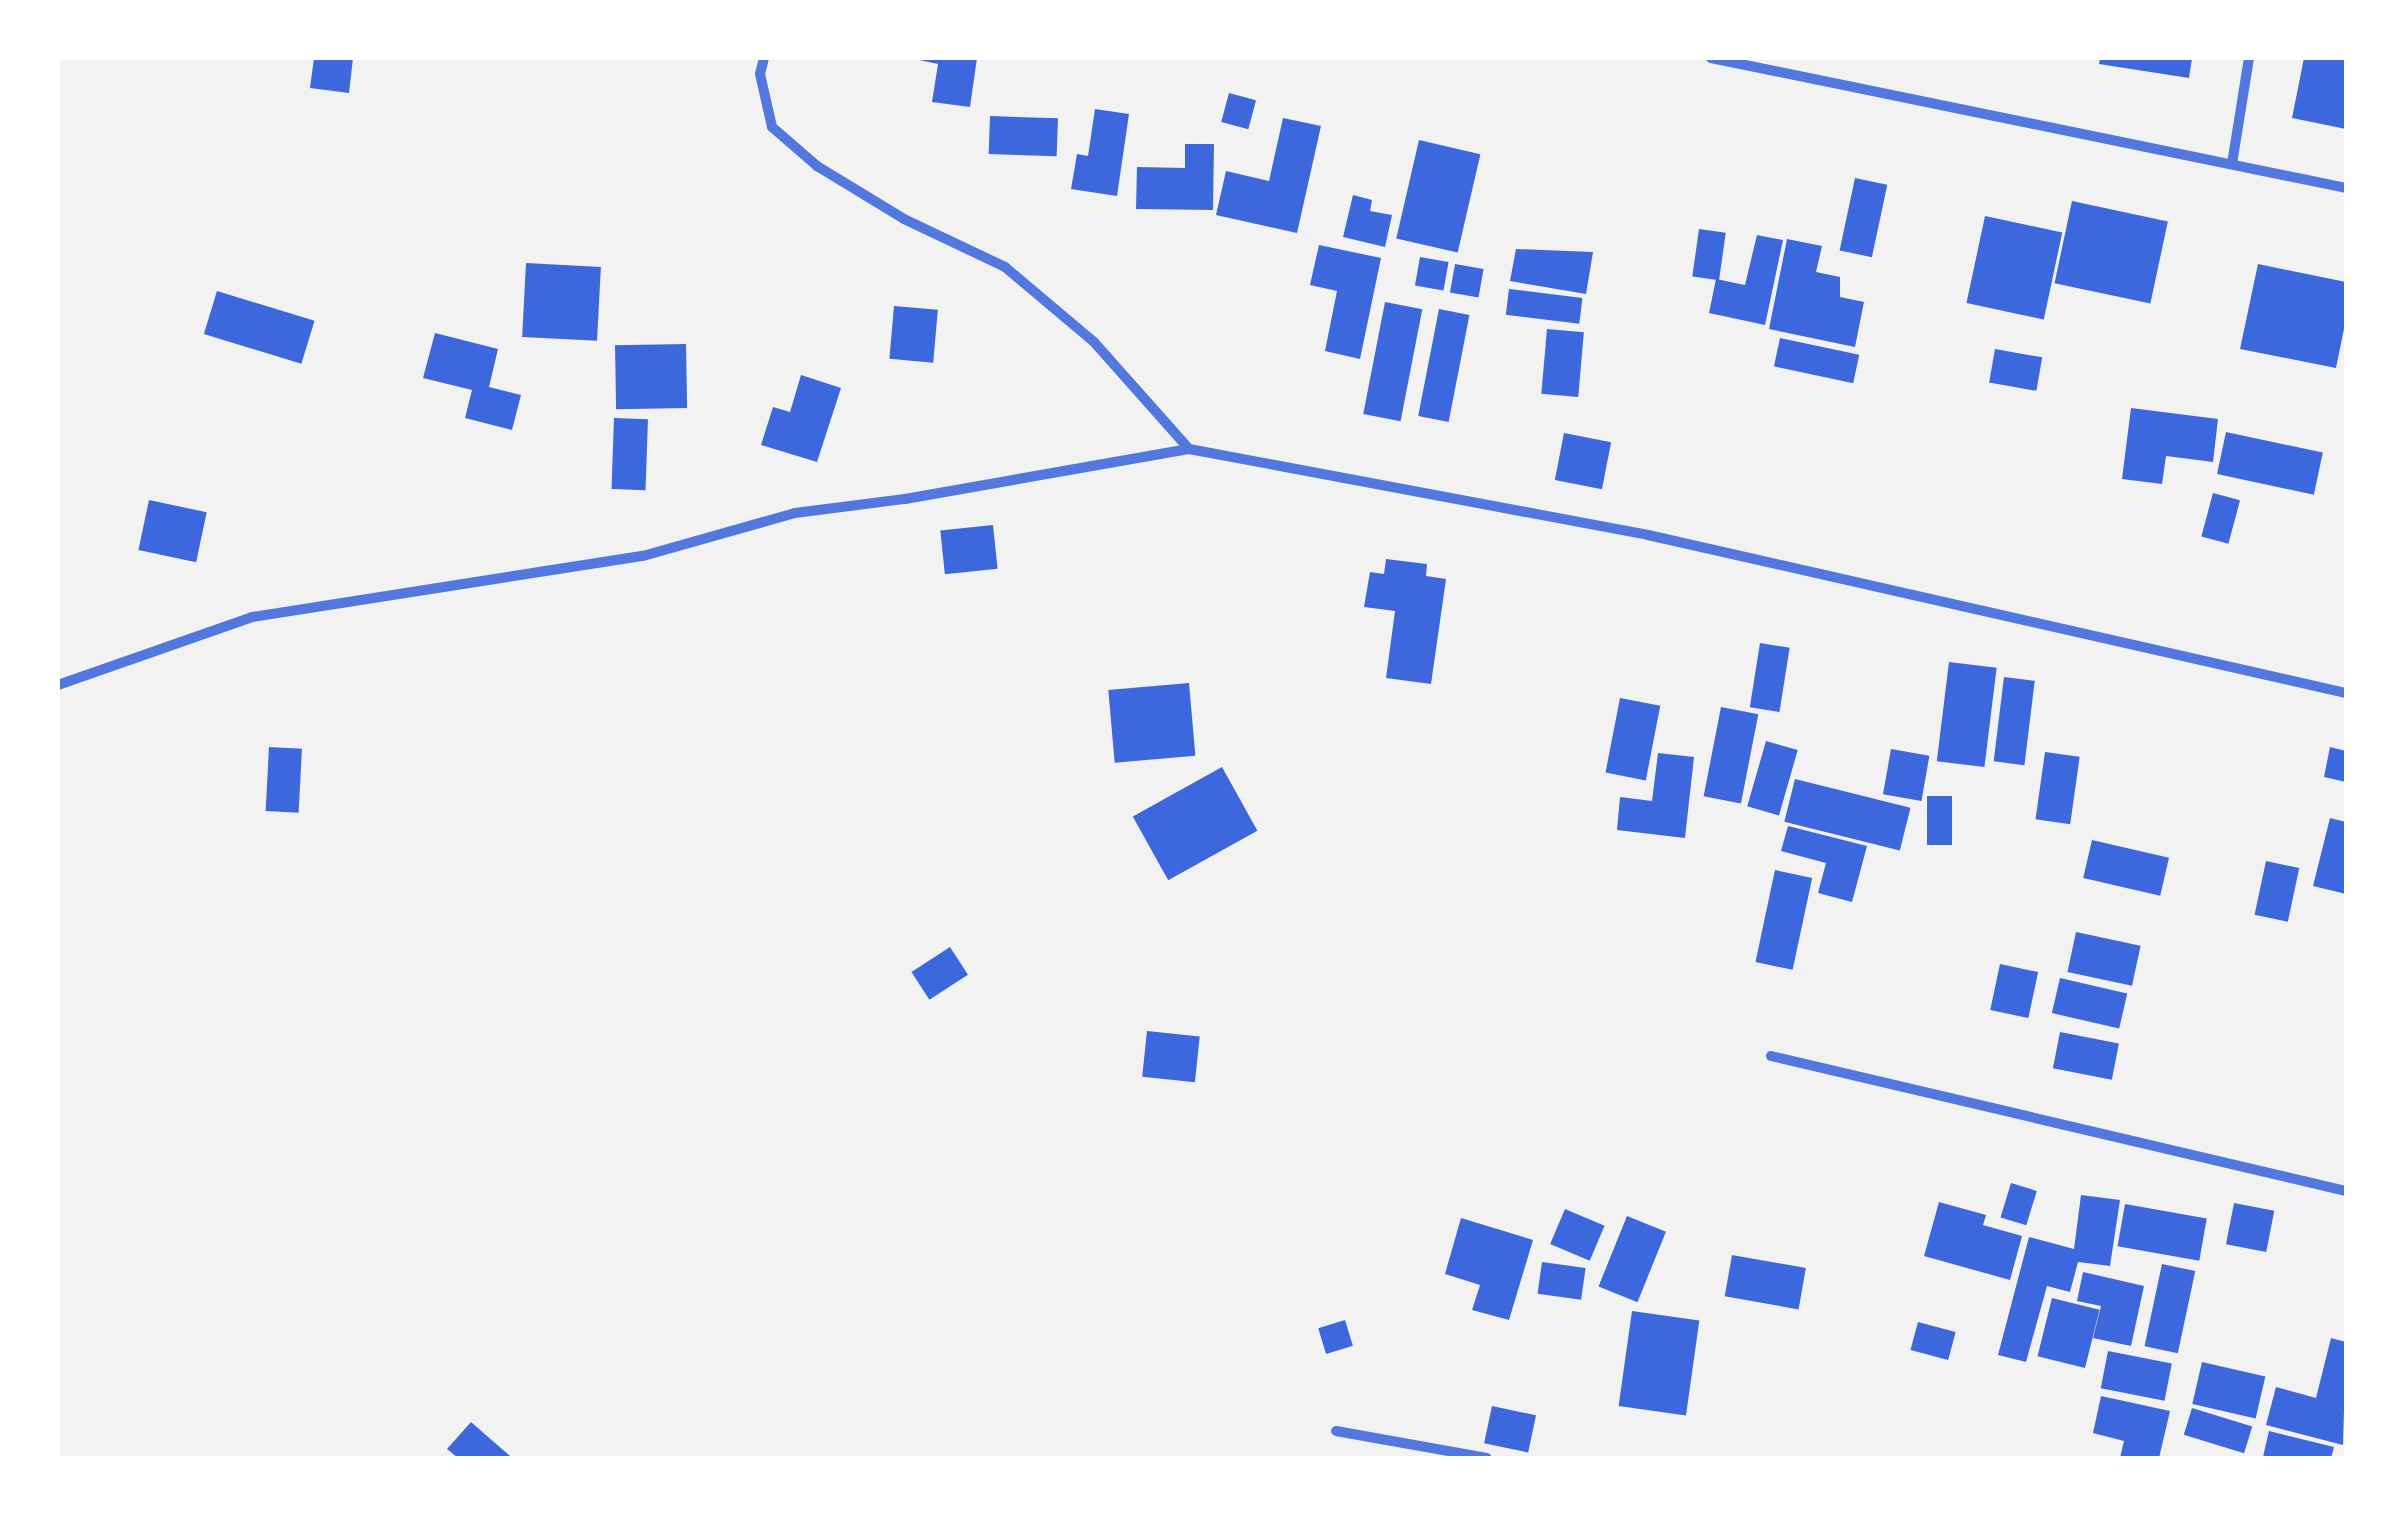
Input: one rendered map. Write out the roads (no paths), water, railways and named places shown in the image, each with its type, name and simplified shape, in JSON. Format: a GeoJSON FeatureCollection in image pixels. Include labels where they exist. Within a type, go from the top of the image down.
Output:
{"type":"FeatureCollection","features":[{"type":"Feature","properties":{"kind":"street"},"geometry":{"type":"LineString","coordinates":[[764,58],[760,74],[772,127],[831,175],[904,219],[1005,267],[1094,342],[1189,449]]}},
{"type":"Feature","properties":{"kind":"street"},"geometry":{"type":"LineString","coordinates":[[1712,58],[2346,188]]}},
{"type":"Feature","properties":{"kind":"street"},"geometry":{"type":"LineString","coordinates":[[2232,164],[2249,58]]}},
{"type":"Feature","properties":{"kind":"street"},"geometry":{"type":"LineString","coordinates":[[58,685],[252,618],[643,556],[795,513],[906,499],[1189,449],[1648,535],[2346,693]]}},
{"type":"Feature","properties":{"kind":"street"},"geometry":{"type":"LineString","coordinates":[[1771,1056],[2346,1191]]}},
{"type":"Feature","properties":{"kind":"street"},"geometry":{"type":"LineString","coordinates":[[1336,1431],[1487,1458]]}}]}
